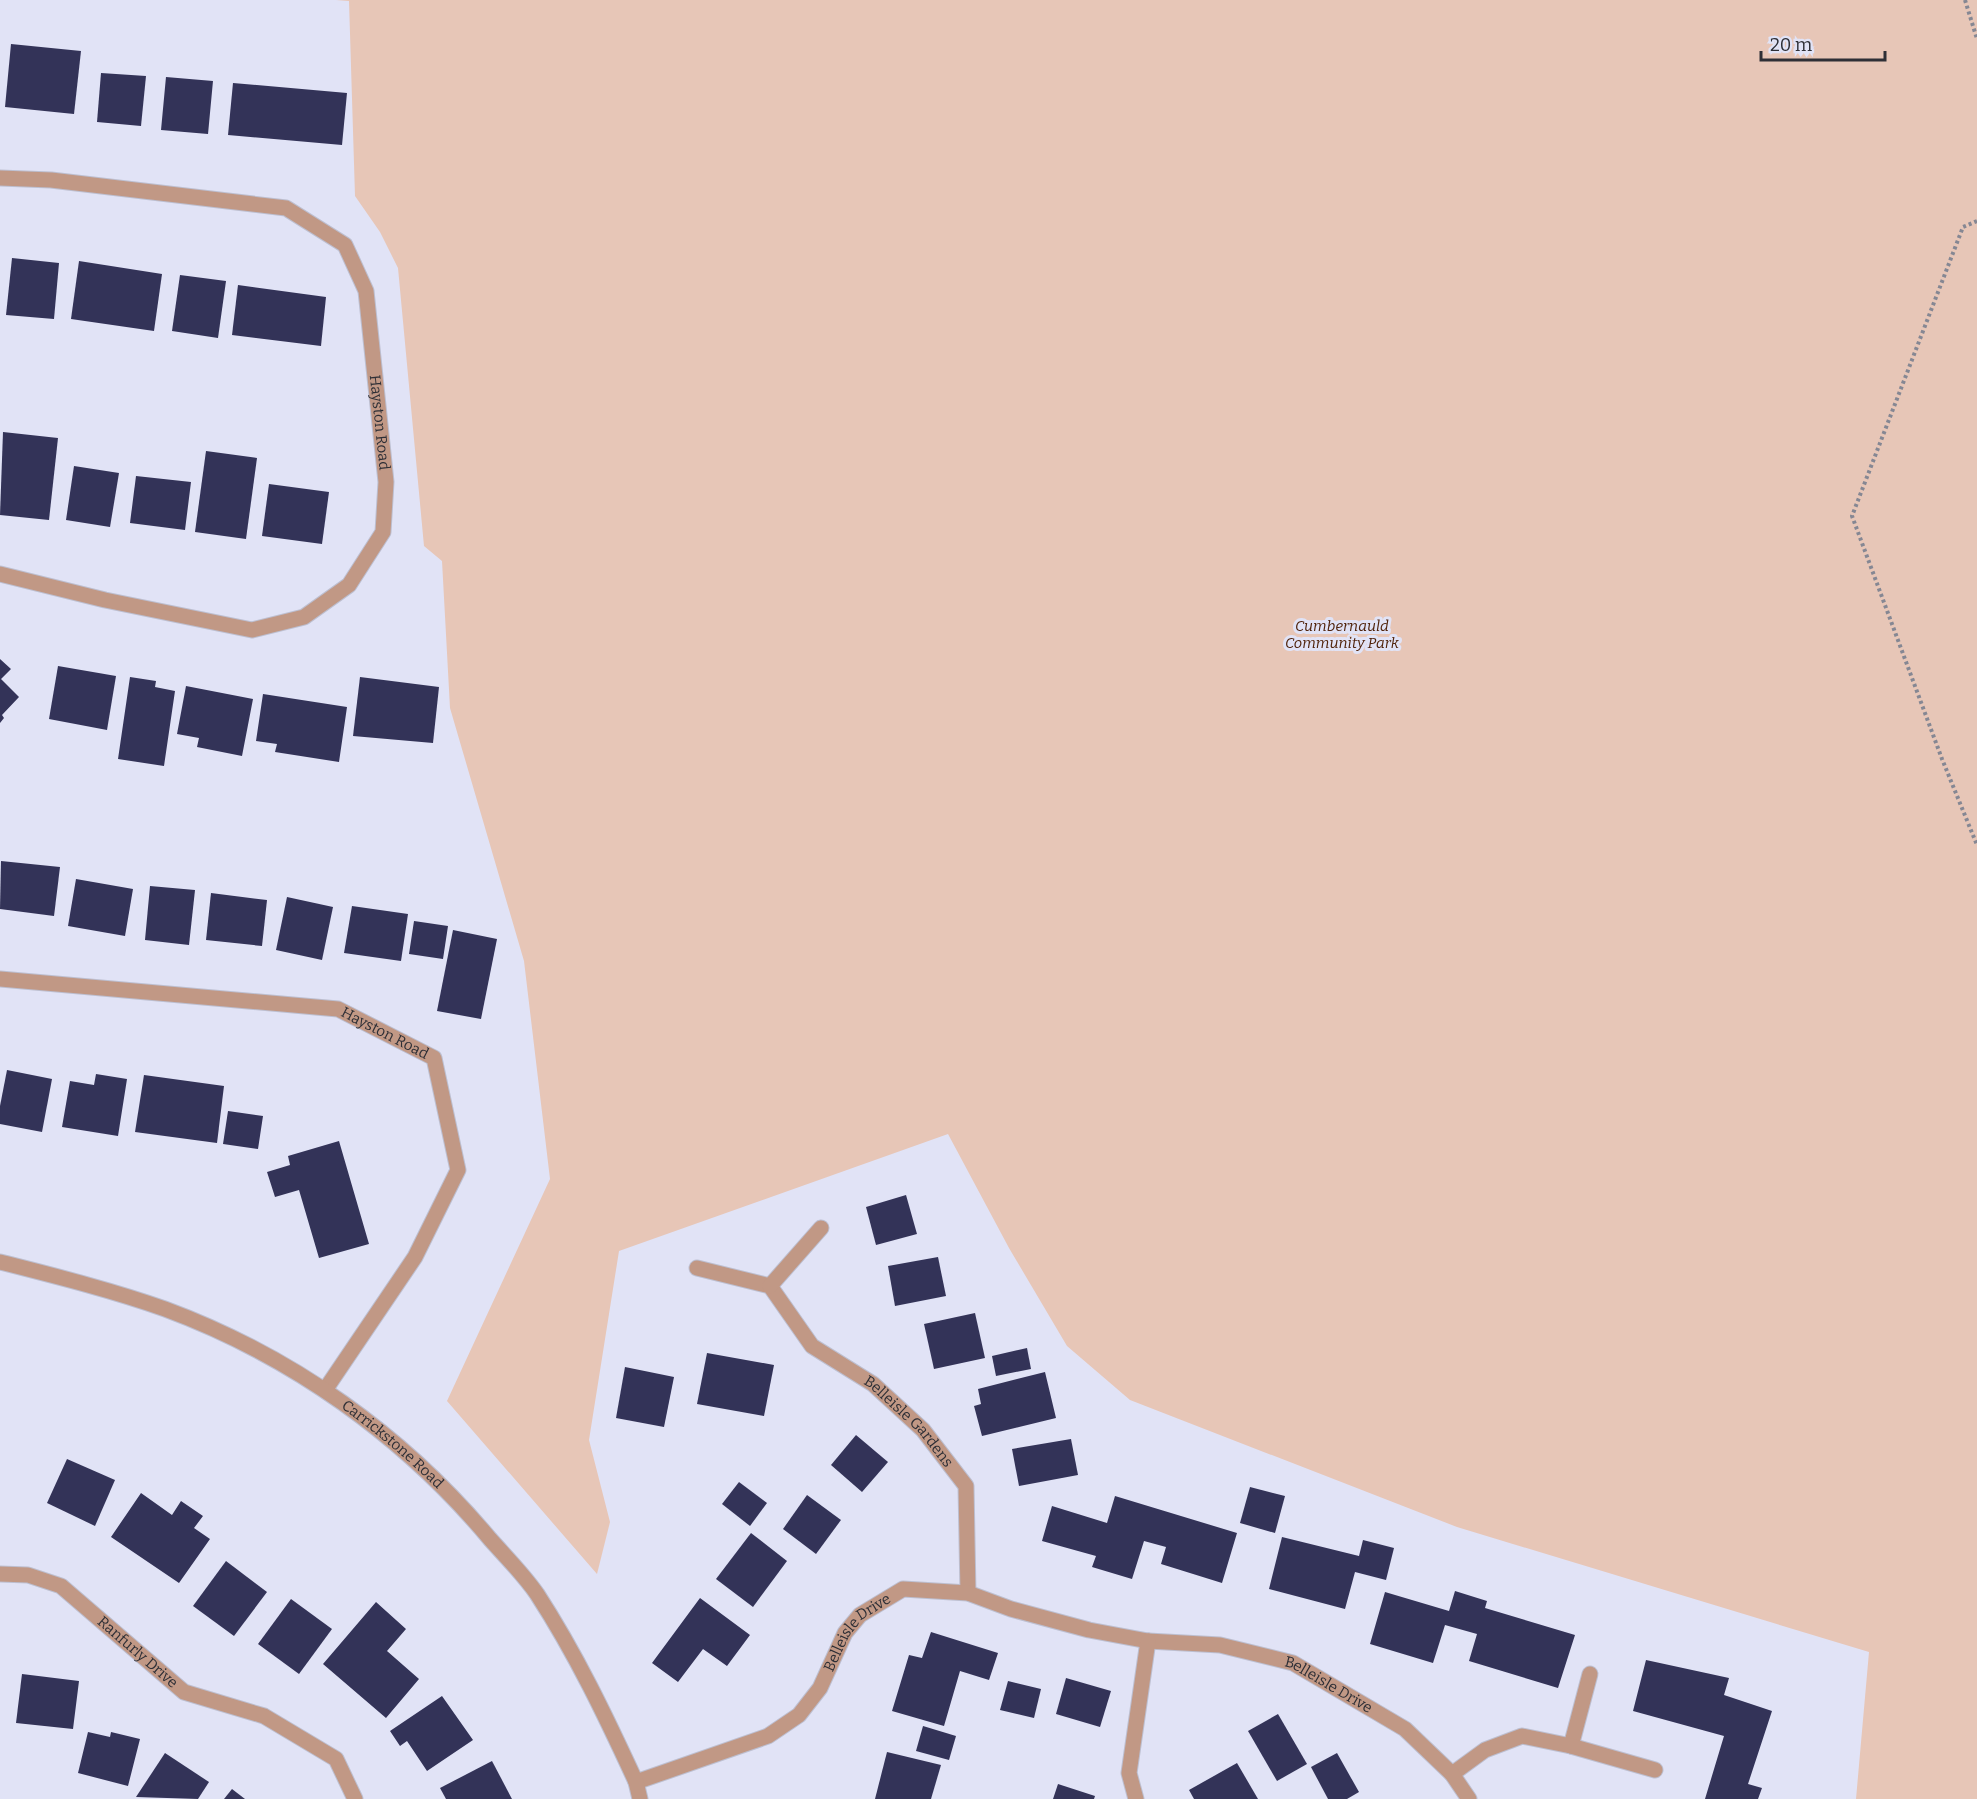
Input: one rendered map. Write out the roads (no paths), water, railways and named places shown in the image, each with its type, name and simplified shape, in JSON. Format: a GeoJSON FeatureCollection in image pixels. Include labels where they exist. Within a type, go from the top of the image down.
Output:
{"type":"FeatureCollection","features":[{"type":"Feature","properties":{"kind":"street","name":"Hayston Road"},"geometry":{"type":"LineString","coordinates":[[0,178],[51,180],[286,208],[345,245],[366,291],[386,482],[383,532],[349,585],[304,617],[252,630],[105,600],[0,574]]}},
{"type":"Feature","properties":{"kind":"street","name":"Hayston Road"},"geometry":{"type":"LineString","coordinates":[[0,979],[338,1008],[434,1058],[458,1170],[415,1257],[326,1390]]}},
{"type":"Feature","properties":{"kind":"street"},"geometry":{"type":"LineString","coordinates":[[697,1268],[770,1286],[820,1228]]}},
{"type":"Feature","properties":{"kind":"street","name":"Carrickstone Road"},"geometry":{"type":"LineString","coordinates":[[0,1262],[76,1281],[166,1310],[250,1347],[326,1390],[368,1419],[453,1494],[536,1593],[592,1686],[636,1782],[640,1799]]}},
{"type":"Feature","properties":{"kind":"street","name":"Belleisle Gardens"},"geometry":{"type":"LineString","coordinates":[[770,1286],[813,1346],[873,1384],[923,1430],[966,1486],[968,1593]]}},
{"type":"Feature","properties":{"kind":"street","name":"Ranfurly Drive"},"geometry":{"type":"LineString","coordinates":[[0,1574],[28,1575],[62,1586],[184,1692],[264,1716],[336,1759],[355,1799]]}},
{"type":"Feature","properties":{"kind":"street","name":"Belleisle Drive"},"geometry":{"type":"LineString","coordinates":[[636,1782],[768,1736],[799,1715],[820,1688],[845,1633],[860,1615],[903,1589],[968,1593],[1011,1610],[1089,1630],[1148,1641],[1220,1645],[1293,1663],[1405,1729],[1452,1774],[1469,1799]]}},
{"type":"Feature","properties":{"kind":"street"},"geometry":{"type":"LineString","coordinates":[[1136,1799],[1129,1773],[1148,1641]]}},
{"type":"Feature","properties":{"kind":"street"},"geometry":{"type":"LineString","coordinates":[[1571,1746],[1590,1674]]}},
{"type":"Feature","properties":{"kind":"street"},"geometry":{"type":"LineString","coordinates":[[1452,1774],[1485,1750],[1522,1736],[1571,1746],[1655,1770]]}},
{"type":"Feature","properties":{"kind":"park label","name":"Cumbernauld Community Park"},"geometry":{"type":"Point","coordinates":[1342,634]}}]}
